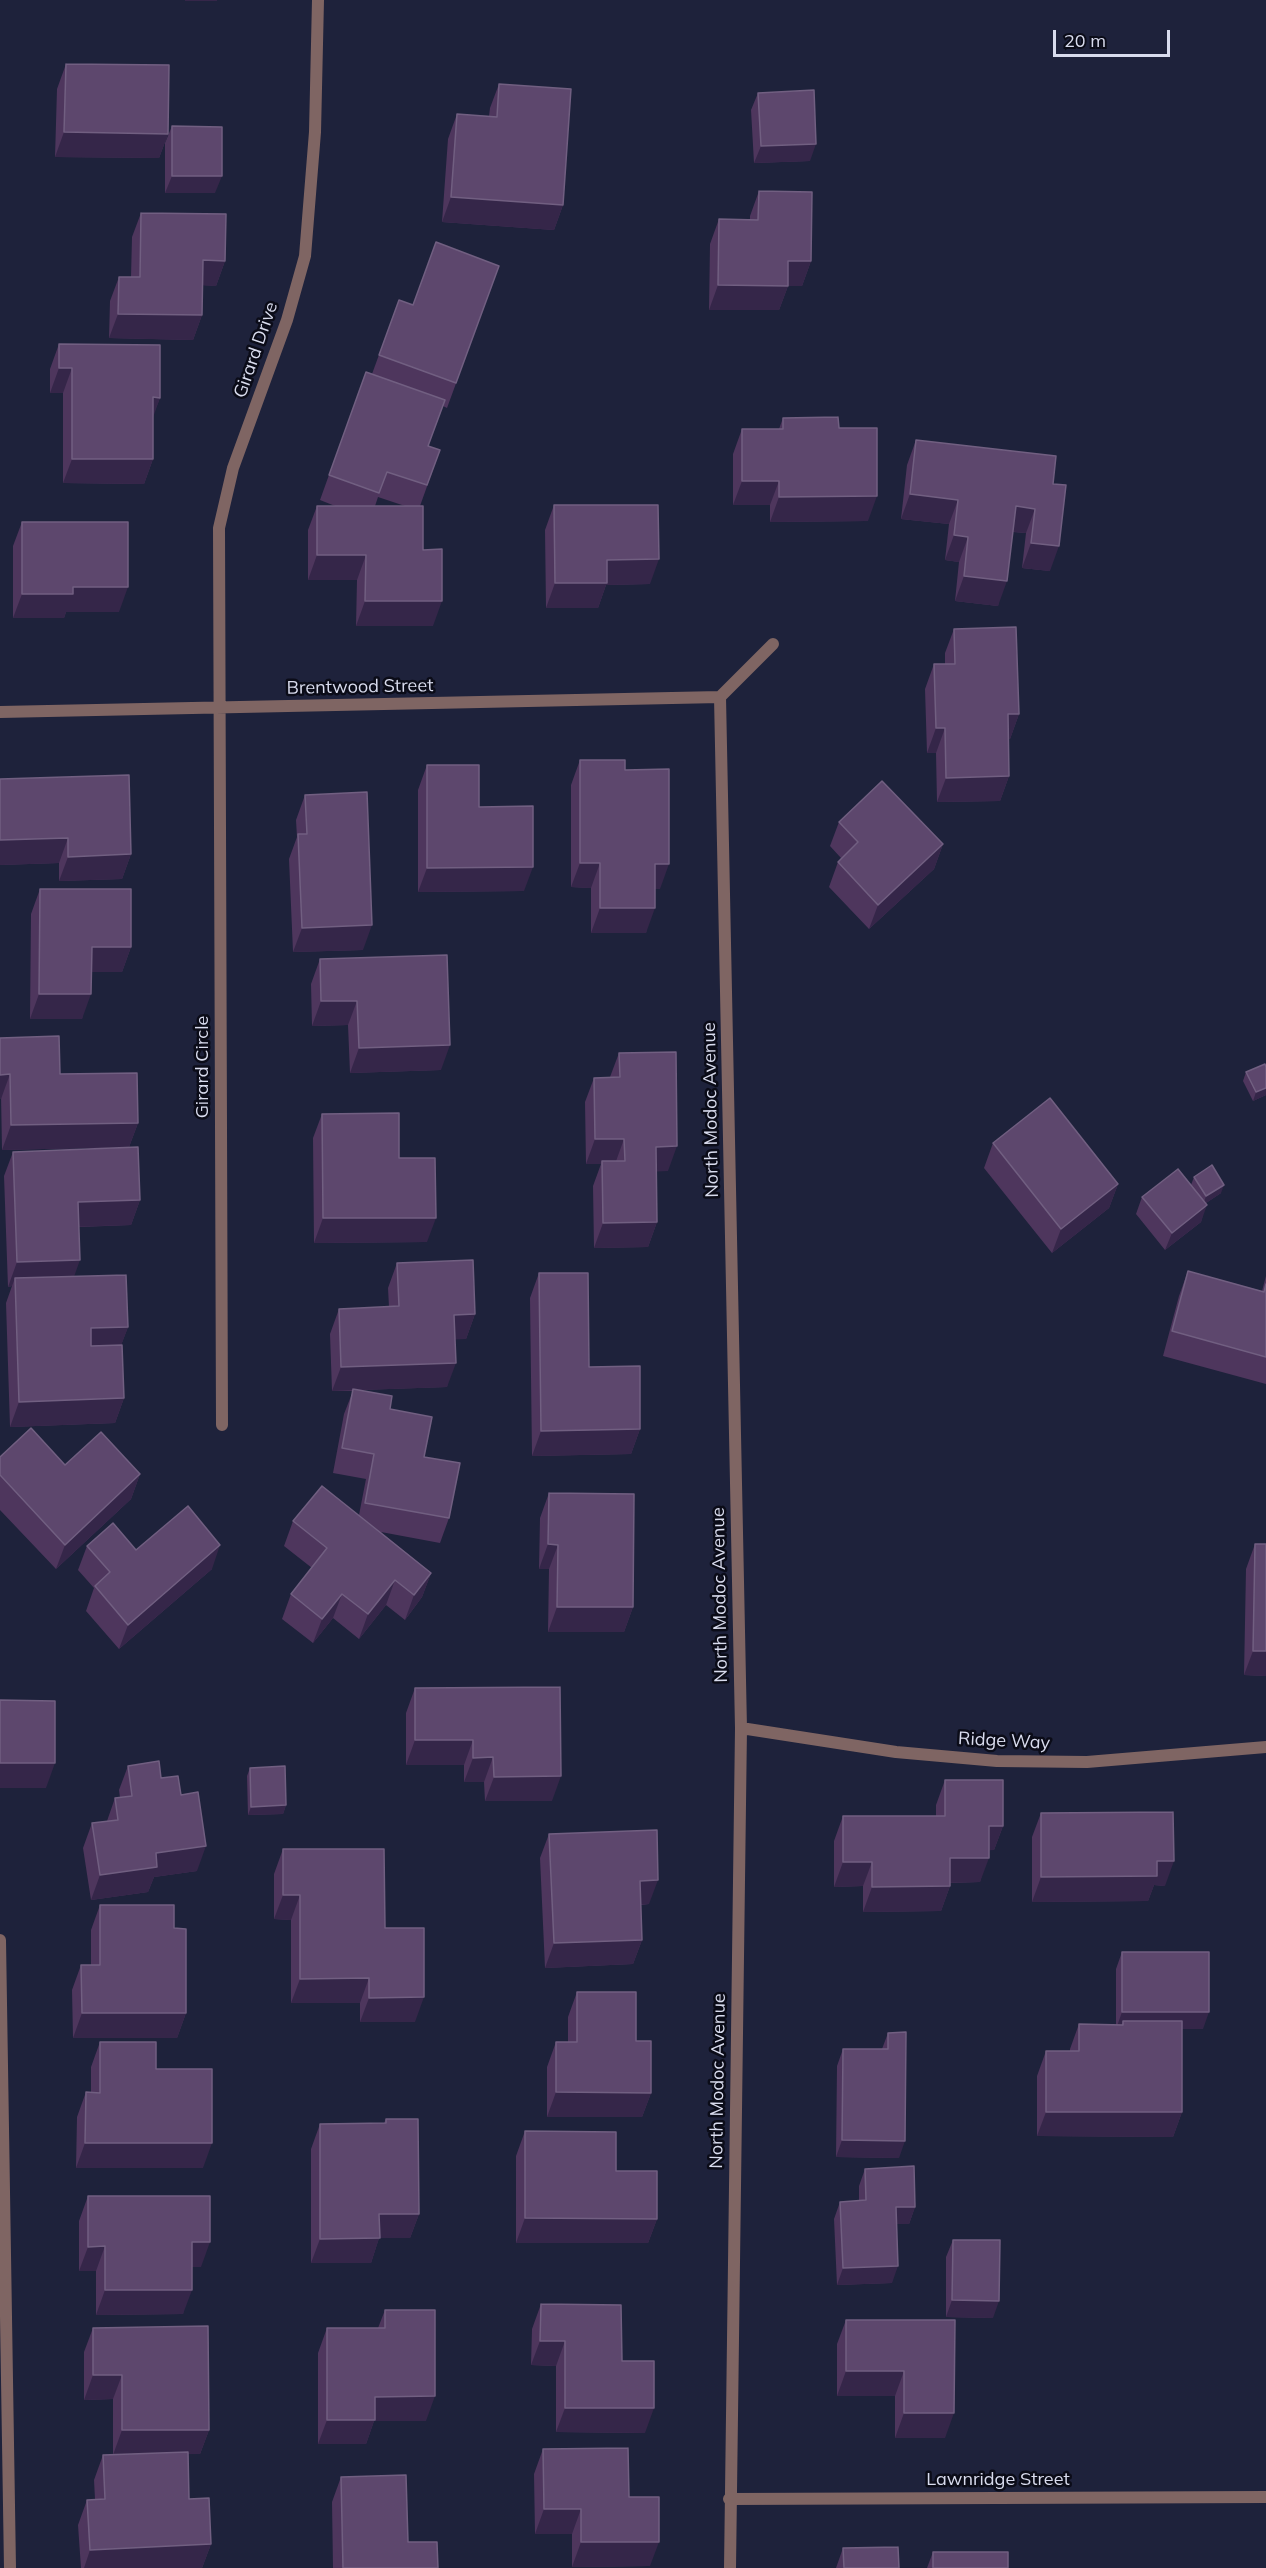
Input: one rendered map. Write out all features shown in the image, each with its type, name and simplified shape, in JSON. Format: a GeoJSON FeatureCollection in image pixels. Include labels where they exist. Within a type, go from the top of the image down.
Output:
{"type":"FeatureCollection","features":[{"type":"Feature","properties":{"kind":"street","name":"Girard Drive"},"geometry":{"type":"LineString","coordinates":[[220,708],[219,528],[233,468],[287,320],[305,256],[315,132],[318,0]]}},
{"type":"Feature","properties":{"kind":"street"},"geometry":{"type":"LineString","coordinates":[[720,697],[773,644]]}},
{"type":"Feature","properties":{"kind":"street","name":"Brentwood Street"},"geometry":{"type":"LineString","coordinates":[[0,712],[720,697]]}},
{"type":"Feature","properties":{"kind":"street","name":"North Modoc Avenue"},"geometry":{"type":"LineString","coordinates":[[720,697],[741,1728],[729,2499],[730,2568]]}},
{"type":"Feature","properties":{"kind":"street","name":"Girard Circle"},"geometry":{"type":"LineString","coordinates":[[220,708],[222,1425]]}},
{"type":"Feature","properties":{"kind":"street","name":"Ridge Way"},"geometry":{"type":"LineString","coordinates":[[741,1728],[896,1752],[997,1761],[1087,1762],[1266,1747]]}},
{"type":"Feature","properties":{"kind":"street"},"geometry":{"type":"LineString","coordinates":[[0,1940],[10,2568]]}},
{"type":"Feature","properties":{"kind":"street","name":"Lawnridge Street"},"geometry":{"type":"LineString","coordinates":[[729,2499],[1266,2497]]}},
{"type":"Feature","properties":{"kind":"building"},"geometry":{"type":"Polygon","coordinates":[[[66,64],[169,65],[168,134],[64,132],[66,64]]]}},
{"type":"Feature","properties":{"kind":"building"},"geometry":{"type":"Polygon","coordinates":[[[499,84],[571,89],[563,205],[451,197],[457,114],[497,117],[499,84]]]}},
{"type":"Feature","properties":{"kind":"building"},"geometry":{"type":"Polygon","coordinates":[[[814,90],[816,144],[761,146],[758,93],[814,90]]]}},
{"type":"Feature","properties":{"kind":"building"},"geometry":{"type":"Polygon","coordinates":[[[172,126],[222,127],[222,176],[172,176],[172,126]]]}},
{"type":"Feature","properties":{"kind":"building"},"geometry":{"type":"Polygon","coordinates":[[[759,191],[812,192],[811,261],[788,261],[788,286],[718,285],[719,219],[758,220],[759,191]]]}},
{"type":"Feature","properties":{"kind":"building"},"geometry":{"type":"Polygon","coordinates":[[[141,213],[226,214],[225,261],[203,260],[202,315],[118,314],[119,277],[140,277],[141,213]]]}},
{"type":"Feature","properties":{"kind":"building"},"geometry":{"type":"Polygon","coordinates":[[[436,242],[499,266],[456,383],[379,355],[399,300],[413,305],[436,242]]]}},
{"type":"Feature","properties":{"kind":"building"},"geometry":{"type":"Polygon","coordinates":[[[59,344],[160,345],[160,398],[153,397],[153,459],[72,459],[72,368],[59,368],[59,344]]]}},
{"type":"Feature","properties":{"kind":"building"},"geometry":{"type":"Polygon","coordinates":[[[366,372],[445,400],[428,446],[440,450],[427,485],[387,472],[379,493],[329,475],[366,372]]]}},
{"type":"Feature","properties":{"kind":"building"},"geometry":{"type":"Polygon","coordinates":[[[838,417],[839,428],[877,428],[877,496],[779,497],[779,481],[742,481],[742,429],[783,429],[783,418],[838,417]]]}},
{"type":"Feature","properties":{"kind":"building"},"geometry":{"type":"Polygon","coordinates":[[[916,440],[1056,456],[1053,484],[1066,485],[1059,546],[1031,543],[1035,509],[1016,506],[1007,581],[964,576],[968,537],[954,535],[958,500],[910,494],[916,440]]]}},
{"type":"Feature","properties":{"kind":"building"},"geometry":{"type":"Polygon","coordinates":[[[554,505],[658,505],[659,559],[607,560],[607,583],[555,583],[554,505]]]}},
{"type":"Feature","properties":{"kind":"building"},"geometry":{"type":"Polygon","coordinates":[[[317,506],[423,506],[423,550],[442,549],[442,601],[365,601],[366,555],[317,555],[317,506]]]}},
{"type":"Feature","properties":{"kind":"building"},"geometry":{"type":"Polygon","coordinates":[[[22,522],[128,522],[128,587],[73,587],[73,594],[22,594],[22,522]]]}},
{"type":"Feature","properties":{"kind":"building"},"geometry":{"type":"Polygon","coordinates":[[[1016,627],[1019,714],[1008,714],[1009,776],[946,778],[945,728],[936,728],[934,664],[955,664],[954,629],[1016,627]]]}},
{"type":"Feature","properties":{"kind":"building"},"geometry":{"type":"Polygon","coordinates":[[[580,760],[625,760],[625,770],[669,769],[669,864],[655,864],[655,908],[600,908],[600,863],[580,863],[580,760]]]}},
{"type":"Feature","properties":{"kind":"building"},"geometry":{"type":"Polygon","coordinates":[[[427,765],[479,765],[479,807],[533,806],[533,867],[427,868],[427,765]]]}},
{"type":"Feature","properties":{"kind":"building"},"geometry":{"type":"Polygon","coordinates":[[[129,775],[131,854],[68,857],[68,838],[0,840],[0,779],[129,775]]]}},
{"type":"Feature","properties":{"kind":"building"},"geometry":{"type":"Polygon","coordinates":[[[882,781],[943,844],[878,905],[838,862],[858,842],[839,822],[882,781]]]}},
{"type":"Feature","properties":{"kind":"building"},"geometry":{"type":"Polygon","coordinates":[[[367,792],[372,925],[302,928],[298,834],[307,834],[305,795],[367,792]]]}},
{"type":"Feature","properties":{"kind":"building"},"geometry":{"type":"Polygon","coordinates":[[[40,889],[131,889],[131,947],[92,947],[91,994],[39,994],[40,889]]]}},
{"type":"Feature","properties":{"kind":"building"},"geometry":{"type":"Polygon","coordinates":[[[447,955],[450,1045],[359,1048],[357,1001],[321,1001],[320,959],[447,955]]]}},
{"type":"Feature","properties":{"kind":"building"},"geometry":{"type":"Polygon","coordinates":[[[59,1036],[60,1074],[137,1073],[138,1123],[11,1125],[10,1074],[0,1075],[0,1038],[59,1036]]]}},
{"type":"Feature","properties":{"kind":"building"},"geometry":{"type":"Polygon","coordinates":[[[676,1052],[677,1146],[656,1147],[657,1222],[603,1223],[602,1161],[625,1161],[624,1139],[595,1139],[594,1078],[620,1077],[619,1053],[676,1052]]]}},
{"type":"Feature","properties":{"kind":"building"},"geometry":{"type":"Polygon","coordinates":[[[1265,1064],[1266,1088],[1256,1092],[1246,1072],[1265,1064]]]}},
{"type":"Feature","properties":{"kind":"building"},"geometry":{"type":"Polygon","coordinates":[[[1050,1098],[1118,1184],[1061,1229],[993,1143],[1050,1098]]]}},
{"type":"Feature","properties":{"kind":"building"},"geometry":{"type":"Polygon","coordinates":[[[399,1113],[399,1158],[435,1158],[436,1218],[323,1218],[322,1114],[399,1113]]]}},
{"type":"Feature","properties":{"kind":"building"},"geometry":{"type":"Polygon","coordinates":[[[138,1147],[140,1200],[78,1202],[80,1260],[17,1262],[13,1152],[138,1147]]]}},
{"type":"Feature","properties":{"kind":"building"},"geometry":{"type":"Polygon","coordinates":[[[1212,1165],[1224,1185],[1206,1196],[1194,1177],[1212,1165]]]}},
{"type":"Feature","properties":{"kind":"building"},"geometry":{"type":"Polygon","coordinates":[[[1178,1169],[1207,1205],[1172,1233],[1142,1197],[1178,1169]]]}},
{"type":"Feature","properties":{"kind":"building"},"geometry":{"type":"Polygon","coordinates":[[[473,1260],[475,1314],[454,1315],[456,1363],[341,1367],[339,1309],[399,1306],[397,1263],[473,1260]]]}},
{"type":"Feature","properties":{"kind":"building"},"geometry":{"type":"Polygon","coordinates":[[[1188,1271],[1264,1292],[1266,1284],[1266,1357],[1172,1331],[1188,1271]]]}},
{"type":"Feature","properties":{"kind":"building"},"geometry":{"type":"Polygon","coordinates":[[[539,1273],[588,1273],[589,1367],[640,1366],[640,1429],[541,1431],[539,1273]]]}},
{"type":"Feature","properties":{"kind":"building"},"geometry":{"type":"Polygon","coordinates":[[[126,1275],[128,1327],[91,1328],[91,1346],[122,1345],[124,1398],[19,1402],[15,1278],[126,1275]]]}},
{"type":"Feature","properties":{"kind":"building"},"geometry":{"type":"Polygon","coordinates":[[[353,1389],[392,1396],[390,1409],[432,1417],[424,1457],[460,1463],[449,1518],[365,1503],[374,1454],[342,1448],[353,1389]]]}},
{"type":"Feature","properties":{"kind":"building"},"geometry":{"type":"Polygon","coordinates":[[[31,1428],[65,1465],[101,1432],[140,1474],[65,1545],[0,1475],[0,1457],[31,1428]]]}},
{"type":"Feature","properties":{"kind":"building"},"geometry":{"type":"Polygon","coordinates":[[[322,1486],[431,1573],[414,1595],[395,1580],[368,1614],[342,1594],[322,1619],[291,1594],[327,1548],[293,1521],[322,1486]]]}},
{"type":"Feature","properties":{"kind":"building"},"geometry":{"type":"Polygon","coordinates":[[[549,1493],[634,1494],[633,1607],[557,1607],[558,1545],[548,1544],[549,1493]]]}},
{"type":"Feature","properties":{"kind":"building"},"geometry":{"type":"Polygon","coordinates":[[[188,1506],[220,1545],[128,1625],[95,1586],[110,1572],[87,1546],[113,1523],[136,1550],[188,1506]]]}},
{"type":"Feature","properties":{"kind":"building"},"geometry":{"type":"Polygon","coordinates":[[[1255,1544],[1266,1544],[1266,1651],[1253,1651],[1255,1544]]]}},
{"type":"Feature","properties":{"kind":"building"},"geometry":{"type":"Polygon","coordinates":[[[560,1687],[561,1776],[494,1777],[493,1757],[473,1758],[473,1740],[415,1740],[415,1688],[560,1687]]]}},
{"type":"Feature","properties":{"kind":"building"},"geometry":{"type":"Polygon","coordinates":[[[0,1700],[55,1701],[55,1763],[0,1763],[0,1700]]]}},
{"type":"Feature","properties":{"kind":"building"},"geometry":{"type":"Polygon","coordinates":[[[159,1761],[161,1778],[178,1776],[181,1795],[198,1792],[206,1846],[156,1853],[157,1867],[100,1875],[92,1823],[118,1820],[115,1798],[132,1796],[128,1766],[159,1761]]]}},
{"type":"Feature","properties":{"kind":"building"},"geometry":{"type":"Polygon","coordinates":[[[285,1766],[286,1805],[251,1807],[250,1768],[285,1766]]]}},
{"type":"Feature","properties":{"kind":"building"},"geometry":{"type":"Polygon","coordinates":[[[945,1780],[1003,1780],[1003,1826],[989,1826],[989,1858],[950,1858],[950,1886],[872,1887],[872,1862],[843,1862],[843,1816],[945,1816],[945,1780]]]}},
{"type":"Feature","properties":{"kind":"building"},"geometry":{"type":"Polygon","coordinates":[[[1173,1812],[1174,1861],[1157,1861],[1157,1876],[1041,1877],[1041,1813],[1173,1812]]]}},
{"type":"Feature","properties":{"kind":"building"},"geometry":{"type":"Polygon","coordinates":[[[657,1830],[658,1880],[640,1881],[642,1940],[554,1943],[549,1834],[657,1830]]]}},
{"type":"Feature","properties":{"kind":"building"},"geometry":{"type":"Polygon","coordinates":[[[283,1849],[384,1849],[385,1928],[424,1928],[424,1997],[369,1998],[369,1978],[300,1979],[300,1895],[283,1895],[283,1849]]]}},
{"type":"Feature","properties":{"kind":"building"},"geometry":{"type":"Polygon","coordinates":[[[100,1905],[174,1905],[174,1928],[186,1929],[186,2013],[82,2013],[81,1965],[100,1965],[100,1905]]]}},
{"type":"Feature","properties":{"kind":"building"},"geometry":{"type":"Polygon","coordinates":[[[1122,1952],[1209,1952],[1209,2012],[1122,2012],[1122,1952]]]}},
{"type":"Feature","properties":{"kind":"building"},"geometry":{"type":"Polygon","coordinates":[[[577,1992],[636,1992],[636,2041],[651,2041],[651,2093],[556,2092],[556,2042],[577,2042],[577,1992]]]}},
{"type":"Feature","properties":{"kind":"building"},"geometry":{"type":"Polygon","coordinates":[[[1123,2021],[1182,2021],[1182,2112],[1046,2112],[1046,2051],[1079,2051],[1079,2024],[1123,2025],[1123,2021]]]}},
{"type":"Feature","properties":{"kind":"building"},"geometry":{"type":"Polygon","coordinates":[[[906,2032],[905,2141],[842,2140],[843,2049],[888,2049],[888,2033],[906,2032]]]}},
{"type":"Feature","properties":{"kind":"building"},"geometry":{"type":"Polygon","coordinates":[[[100,2042],[156,2042],[156,2069],[212,2069],[212,2143],[85,2143],[86,2092],[100,2093],[100,2042]]]}},
{"type":"Feature","properties":{"kind":"building"},"geometry":{"type":"Polygon","coordinates":[[[386,2119],[418,2119],[419,2214],[379,2214],[380,2238],[320,2239],[320,2124],[386,2123],[386,2119]]]}},
{"type":"Feature","properties":{"kind":"building"},"geometry":{"type":"Polygon","coordinates":[[[525,2131],[616,2132],[616,2171],[657,2171],[657,2219],[525,2218],[525,2131]]]}},
{"type":"Feature","properties":{"kind":"building"},"geometry":{"type":"Polygon","coordinates":[[[914,2166],[915,2207],[896,2207],[898,2266],[843,2268],[840,2202],[866,2200],[865,2169],[914,2166]]]}},
{"type":"Feature","properties":{"kind":"building"},"geometry":{"type":"Polygon","coordinates":[[[88,2196],[210,2196],[210,2242],[192,2242],[192,2290],[105,2290],[105,2246],[88,2247],[88,2196]]]}},
{"type":"Feature","properties":{"kind":"building"},"geometry":{"type":"Polygon","coordinates":[[[953,2240],[1000,2240],[999,2301],[952,2300],[953,2240]]]}},
{"type":"Feature","properties":{"kind":"building"},"geometry":{"type":"Polygon","coordinates":[[[541,2304],[621,2305],[622,2361],[654,2361],[654,2408],[565,2408],[565,2341],[540,2341],[541,2304]]]}},
{"type":"Feature","properties":{"kind":"building"},"geometry":{"type":"Polygon","coordinates":[[[385,2310],[435,2310],[435,2396],[375,2397],[375,2420],[327,2420],[327,2328],[385,2328],[385,2310]]]}},
{"type":"Feature","properties":{"kind":"building"},"geometry":{"type":"Polygon","coordinates":[[[846,2320],[955,2320],[954,2413],[904,2413],[904,2371],[846,2371],[846,2320]]]}},
{"type":"Feature","properties":{"kind":"building"},"geometry":{"type":"Polygon","coordinates":[[[208,2326],[209,2430],[122,2430],[122,2375],[93,2375],[93,2328],[208,2326]]]}},
{"type":"Feature","properties":{"kind":"building"},"geometry":{"type":"Polygon","coordinates":[[[628,2448],[629,2497],[659,2497],[659,2542],[581,2542],[581,2509],[544,2509],[543,2449],[628,2448]]]}},
{"type":"Feature","properties":{"kind":"building"},"geometry":{"type":"Polygon","coordinates":[[[188,2452],[189,2499],[209,2498],[211,2544],[90,2550],[87,2500],[105,2499],[103,2455],[188,2452]]]}},
{"type":"Feature","properties":{"kind":"building"},"geometry":{"type":"Polygon","coordinates":[[[406,2475],[408,2542],[437,2542],[438,2568],[343,2568],[341,2477],[406,2475]]]}},
{"type":"Feature","properties":{"kind":"building"},"geometry":{"type":"Polygon","coordinates":[[[898,2547],[899,2568],[844,2568],[843,2548],[898,2547]]]}},
{"type":"Feature","properties":{"kind":"building"},"geometry":{"type":"Polygon","coordinates":[[[933,2552],[1008,2552],[1008,2568],[933,2568],[933,2552]]]}}]}
